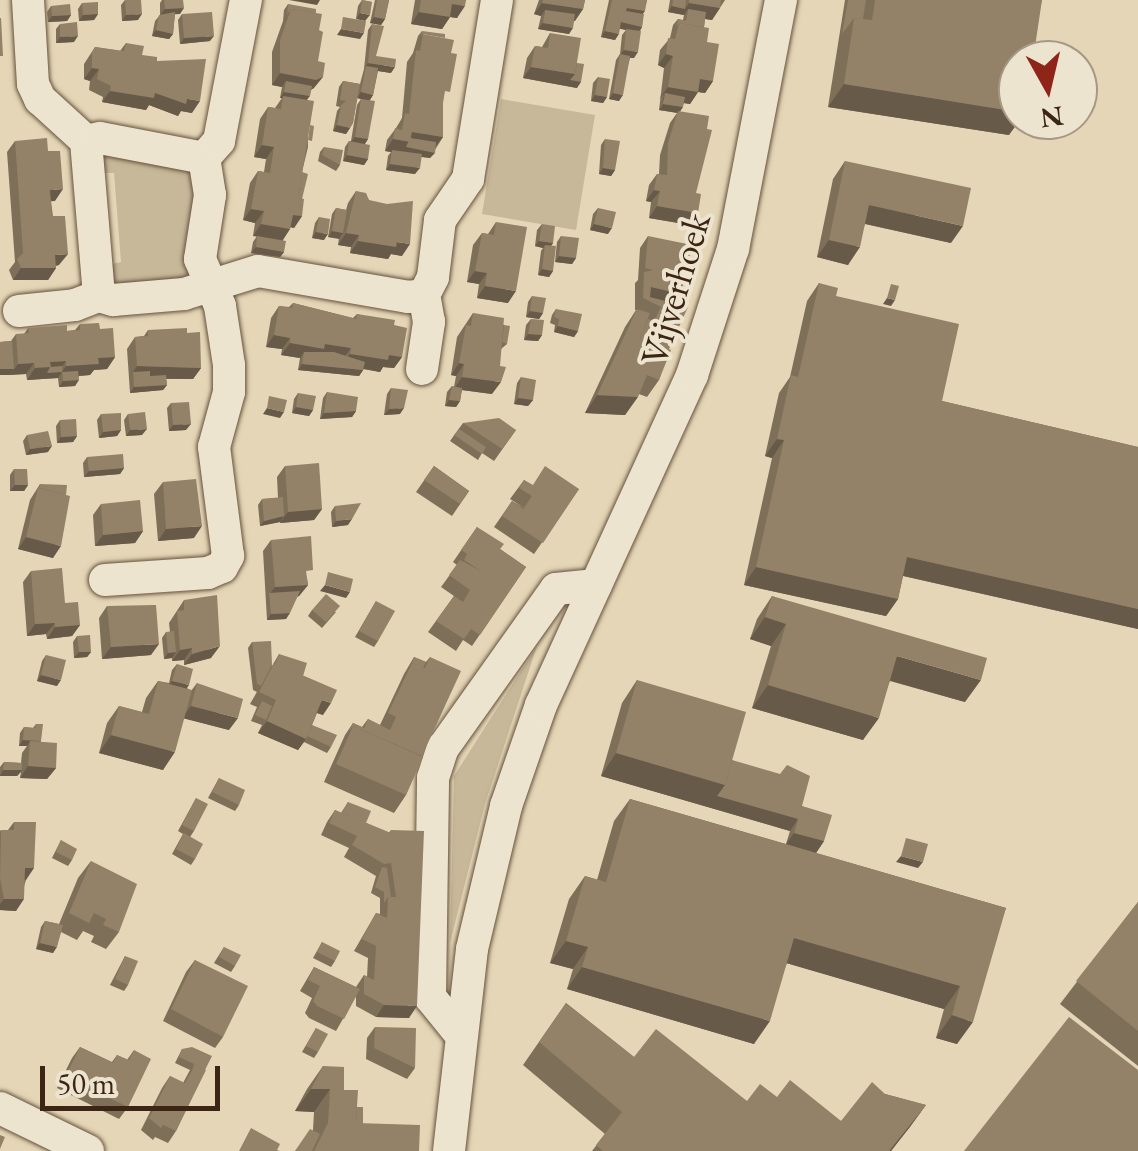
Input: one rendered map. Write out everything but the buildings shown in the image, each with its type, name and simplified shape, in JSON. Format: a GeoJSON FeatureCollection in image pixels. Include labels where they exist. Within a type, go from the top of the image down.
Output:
{"type":"FeatureCollection","features":[{"type":"Feature","properties":{"kind":"street"},"geometry":{"type":"LineString","coordinates":[[28,0],[34,84],[40,98],[86,141],[99,296]]}},
{"type":"Feature","properties":{"kind":"street"},"geometry":{"type":"LineString","coordinates":[[204,158],[219,141],[246,0]]}},
{"type":"Feature","properties":{"kind":"street"},"geometry":{"type":"LineString","coordinates":[[422,369],[429,322],[424,295],[433,276],[440,220],[468,179],[497,0]]}},
{"type":"Feature","properties":{"kind":"street","name":"Vijverhoek"},"geometry":{"type":"LineString","coordinates":[[449,1151],[472,949],[506,806],[542,705],[692,375],[733,249],[780,0]]}},
{"type":"Feature","properties":{"kind":"street"},"geometry":{"type":"LineString","coordinates":[[86,141],[100,138],[204,158]]}},
{"type":"Feature","properties":{"kind":"street"},"geometry":{"type":"LineString","coordinates":[[105,580],[208,573],[222,568],[228,556],[214,446],[229,392],[230,365],[220,306],[200,258],[210,195],[204,158]]}},
{"type":"Feature","properties":{"kind":"street"},"geometry":{"type":"LineString","coordinates":[[19,311],[76,305],[99,296],[113,300],[184,294],[258,271],[408,297],[424,295]]}},
{"type":"Feature","properties":{"kind":"street"},"geometry":{"type":"LineString","coordinates":[[460,1034],[430,997],[433,778],[444,748],[556,588],[596,585]]}},
{"type":"Feature","properties":{"kind":"street"},"geometry":{"type":"LineString","coordinates":[[0,1108],[88,1151]]}},
{"type":"Feature","properties":{"kind":"shaded area"},"geometry":{"type":"Polygon","coordinates":[[[501,99],[595,115],[576,230],[482,214],[501,99]]]}},
{"type":"Feature","properties":{"kind":"shaded area"},"geometry":{"type":"Polygon","coordinates":[[[105,154],[187,165],[200,182],[191,267],[184,280],[132,289],[107,280],[103,266],[121,262],[114,173],[95,173],[105,154]]]}},
{"type":"Feature","properties":{"kind":"shaded area"},"geometry":{"type":"Polygon","coordinates":[[[537,646],[485,804],[450,943],[454,776],[537,646]]]}}]}
